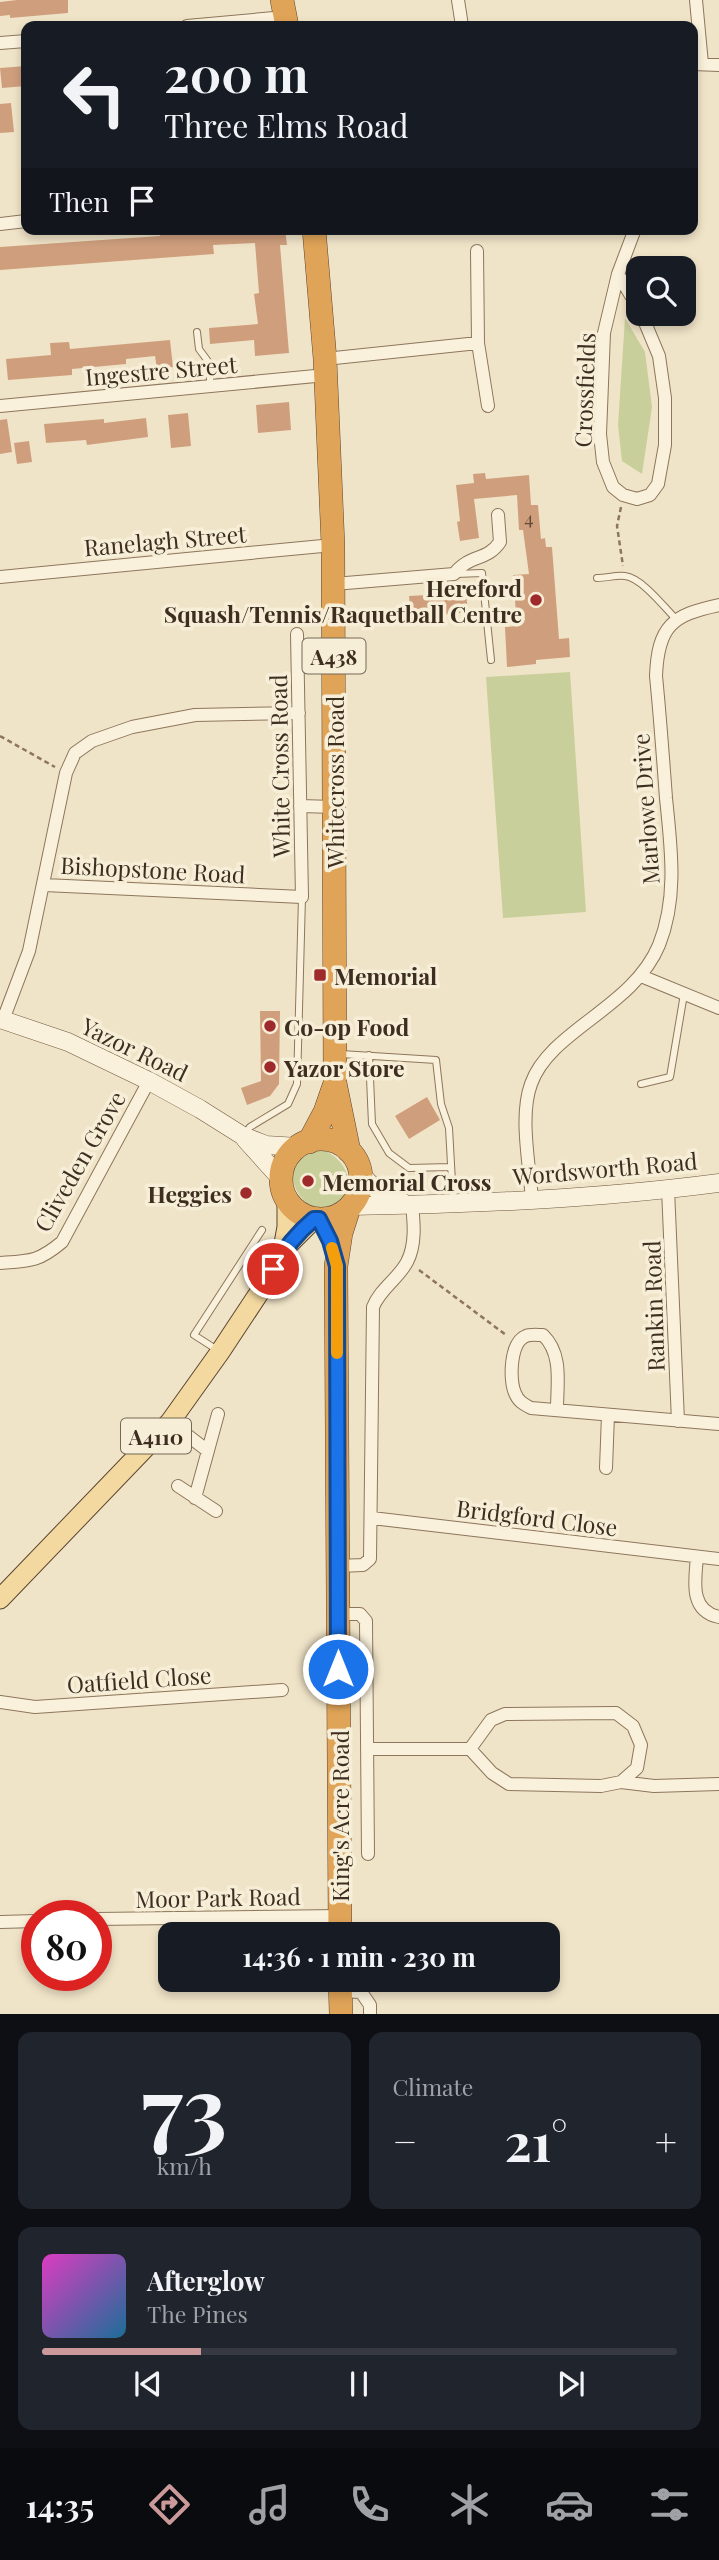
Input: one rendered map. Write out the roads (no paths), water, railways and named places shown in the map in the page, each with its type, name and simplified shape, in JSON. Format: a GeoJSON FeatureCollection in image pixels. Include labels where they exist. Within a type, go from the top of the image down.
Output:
{"type":"FeatureCollection","features":[{"type":"Feature","properties":{"kind":"highway","name":"Whitecross Road"},"geometry":{"type":"LineString","coordinates":[[314,235],[325,367],[334,545],[335,1083],[349,1151]]}},
{"type":"Feature","properties":{"kind":"highway","name":"Whitecross Road"},"geometry":{"type":"LineString","coordinates":[[304,1144],[325,1112],[335,1083]]}},
{"type":"Feature","properties":{"kind":"highway"},"geometry":{"type":"LineString","coordinates":[[304,1144],[331,1141],[349,1151]]}},
{"type":"Feature","properties":{"kind":"highway","name":"A438"},"geometry":{"type":"LineString","coordinates":[[285,1190],[286,1161],[304,1144]]}},
{"type":"Feature","properties":{"kind":"highway","name":"A438"},"geometry":{"type":"LineString","coordinates":[[349,1151],[361,1174]]}},
{"type":"Feature","properties":{"kind":"highway"},"geometry":{"type":"LineString","coordinates":[[285,1190],[302,1214],[316,1219],[335,1217],[350,1207],[360,1187],[361,1174]]}},
{"type":"Feature","properties":{"kind":"highway","name":"King's Acre Road"},"geometry":{"type":"LineString","coordinates":[[340,1922],[337,1266],[341,1233],[350,1207]]}},
{"type":"Feature","properties":{"kind":"highway","name":"King's Acre Road"},"geometry":{"type":"LineString","coordinates":[[316,1219],[330,1241],[337,1266]]}},
{"type":"Feature","properties":{"kind":"highway"},"geometry":{"type":"LineString","coordinates":[[340,1992],[341,2014]]}},
{"type":"Feature","properties":{"kind":"main road","name":"A4110"},"geometry":{"type":"LineString","coordinates":[[283,1250],[287,1227],[285,1190]]}},
{"type":"Feature","properties":{"kind":"main road","name":"A4110"},"geometry":{"type":"LineString","coordinates":[[0,1599],[170,1422],[263,1287],[283,1250],[316,1219]]}},
{"type":"Feature","properties":{"kind":"street"},"geometry":{"type":"LineString","coordinates":[[458,0],[461,21]]}},
{"type":"Feature","properties":{"kind":"street"},"geometry":{"type":"LineString","coordinates":[[696,0],[696,21]]}},
{"type":"Feature","properties":{"kind":"street"},"geometry":{"type":"LineString","coordinates":[[228,21],[285,14]]}},
{"type":"Feature","properties":{"kind":"street"},"geometry":{"type":"LineString","coordinates":[[0,43],[21,41]]}},
{"type":"Feature","properties":{"kind":"street"},"geometry":{"type":"LineString","coordinates":[[698,64],[719,65]]}},
{"type":"Feature","properties":{"kind":"street"},"geometry":{"type":"LineString","coordinates":[[0,224],[21,222]]}},
{"type":"Feature","properties":{"kind":"street","name":"Crossfields"},"geometry":{"type":"LineString","coordinates":[[633,235],[618,274],[604,333],[600,434],[603,463],[613,487],[623,495],[637,499],[650,495],[658,484],[664,445],[664,398],[659,356],[647,326]]}},
{"type":"Feature","properties":{"kind":"street"},"geometry":{"type":"LineString","coordinates":[[477,251],[478,344],[488,407]]}},
{"type":"Feature","properties":{"kind":"street"},"geometry":{"type":"LineString","coordinates":[[618,274],[626,287]]}},
{"type":"Feature","properties":{"kind":"street","name":"Ingestre Street"},"geometry":{"type":"LineString","coordinates":[[0,406],[210,386],[478,344]]}},
{"type":"Feature","properties":{"kind":"street"},"geometry":{"type":"LineString","coordinates":[[334,584],[454,574],[464,562],[493,553],[500,542],[498,515]]}},
{"type":"Feature","properties":{"kind":"street","name":"Ranelagh Street"},"geometry":{"type":"LineString","coordinates":[[0,577],[334,545]]}},
{"type":"Feature","properties":{"kind":"street"},"geometry":{"type":"LineString","coordinates":[[676,619],[695,610],[719,605]]}},
{"type":"Feature","properties":{"kind":"street","name":"Marlowe Drive"},"geometry":{"type":"LineString","coordinates":[[532,1201],[525,1109],[531,1083],[549,1054],[616,1000],[641,976],[658,948],[668,920],[673,881],[656,676],[657,654],[662,637],[676,619]]}},
{"type":"Feature","properties":{"kind":"street","name":"White Cross Road"},"geometry":{"type":"LineString","coordinates":[[297,634],[302,897]]}},
{"type":"Feature","properties":{"kind":"street"},"geometry":{"type":"LineString","coordinates":[[2,1019],[29,951],[66,774],[75,754],[92,741],[132,727],[195,715],[299,713]]}},
{"type":"Feature","properties":{"kind":"street"},"geometry":{"type":"LineString","coordinates":[[300,806],[334,807]]}},
{"type":"Feature","properties":{"kind":"street","name":"Bishopstone Road"},"geometry":{"type":"LineString","coordinates":[[44,885],[302,897]]}},
{"type":"Feature","properties":{"kind":"street"},"geometry":{"type":"LineString","coordinates":[[641,976],[719,1008]]}},
{"type":"Feature","properties":{"kind":"street","name":"Yazor Road"},"geometry":{"type":"LineString","coordinates":[[2,1019],[68,1042],[149,1081],[243,1136],[266,1145],[304,1144]]}},
{"type":"Feature","properties":{"kind":"street","name":"Cliveden Grove"},"geometry":{"type":"LineString","coordinates":[[0,1263],[30,1261],[44,1256],[62,1242],[149,1081]]}},
{"type":"Feature","properties":{"kind":"street","name":"Yazor Road"},"geometry":{"type":"LineString","coordinates":[[243,1136],[285,1190]]}},
{"type":"Feature","properties":{"kind":"street","name":"Wordsworth Road"},"geometry":{"type":"LineString","coordinates":[[361,1174],[375,1190],[387,1198],[412,1205]]}},
{"type":"Feature","properties":{"kind":"street","name":"Wordsworth Road"},"geometry":{"type":"LineString","coordinates":[[350,1207],[532,1201],[719,1183]]}},
{"type":"Feature","properties":{"kind":"street","name":"Rankin Road"},"geometry":{"type":"LineString","coordinates":[[668,1189],[678,1421]]}},
{"type":"Feature","properties":{"kind":"street"},"geometry":{"type":"LineString","coordinates":[[338,1566],[363,1565],[370,1559],[373,1307],[408,1261],[412,1244],[412,1205]]}},
{"type":"Feature","properties":{"kind":"street"},"geometry":{"type":"LineString","coordinates":[[557,1409],[557,1355],[551,1343],[542,1335],[526,1336],[517,1343],[513,1352],[514,1391],[522,1403],[531,1408],[719,1424]]}},
{"type":"Feature","properties":{"kind":"street"},"geometry":{"type":"LineString","coordinates":[[195,1497],[218,1414]]}},
{"type":"Feature","properties":{"kind":"street"},"geometry":{"type":"LineString","coordinates":[[606,1468],[608,1415]]}},
{"type":"Feature","properties":{"kind":"street"},"geometry":{"type":"LineString","coordinates":[[170,1422],[208,1451]]}},
{"type":"Feature","properties":{"kind":"street"},"geometry":{"type":"LineString","coordinates":[[178,1486],[216,1511]]}},
{"type":"Feature","properties":{"kind":"street","name":"Bridgford Close"},"geometry":{"type":"LineString","coordinates":[[372,1518],[719,1559]]}},
{"type":"Feature","properties":{"kind":"street"},"geometry":{"type":"LineString","coordinates":[[697,1557],[694,1591],[699,1605],[709,1615],[719,1616]]}},
{"type":"Feature","properties":{"kind":"street","name":"King's Acre Road"},"geometry":{"type":"LineString","coordinates":[[338,1614],[360,1614],[366,1621],[368,1854]]}},
{"type":"Feature","properties":{"kind":"street","name":"Oatfield Close"},"geometry":{"type":"LineString","coordinates":[[0,1702],[35,1707],[282,1690]]}},
{"type":"Feature","properties":{"kind":"street"},"geometry":{"type":"LineString","coordinates":[[470,1749],[491,1720],[505,1714],[616,1713],[633,1726],[641,1745],[637,1768],[621,1782]]}},
{"type":"Feature","properties":{"kind":"street"},"geometry":{"type":"LineString","coordinates":[[368,1749],[470,1749],[492,1773],[509,1784],[719,1784]]}},
{"type":"Feature","properties":{"kind":"street","name":"Moor Park Road"},"geometry":{"type":"LineString","coordinates":[[112,1919],[218,1922]]}},
{"type":"Feature","properties":{"kind":"street"},"geometry":{"type":"LineString","coordinates":[[0,1922],[21,1921]]}},
{"type":"Feature","properties":{"kind":"street"},"geometry":{"type":"LineString","coordinates":[[361,1992],[370,2005],[370,2014]]}},
{"type":"Feature","properties":{"kind":"lane"},"geometry":{"type":"LineString","coordinates":[[197,332],[199,349],[210,364],[210,386]]}},
{"type":"Feature","properties":{"kind":"lane"},"geometry":{"type":"LineString","coordinates":[[454,574],[482,573],[491,660]]}},
{"type":"Feature","properties":{"kind":"lane"},"geometry":{"type":"LineString","coordinates":[[597,579],[624,576],[632,579],[650,592],[676,619]]}},
{"type":"Feature","properties":{"kind":"lane"},"geometry":{"type":"LineString","coordinates":[[243,1136],[250,1127],[288,1104],[297,1084],[302,897]]}},
{"type":"Feature","properties":{"kind":"lane"},"geometry":{"type":"LineString","coordinates":[[641,1084],[670,1077],[684,994]]}},
{"type":"Feature","properties":{"kind":"lane"},"geometry":{"type":"LineString","coordinates":[[336,1054],[436,1059],[441,1104],[449,1128],[453,1204]]}},
{"type":"Feature","properties":{"kind":"lane"},"geometry":{"type":"LineString","coordinates":[[369,1055],[372,1124],[389,1153],[409,1168],[450,1167]]}},
{"type":"Feature","properties":{"kind":"lane"},"geometry":{"type":"LineString","coordinates":[[220,1352],[194,1335],[262,1230]]}},
{"type":"Feature","properties":{"kind":"place","name":"Hereford Squash/Tennis/Raquetball Centre"},"geometry":{"type":"Point","coordinates":[536,600]}},
{"type":"Feature","properties":{"kind":"place","name":"Memorial"},"geometry":{"type":"Point","coordinates":[320,975]}},
{"type":"Feature","properties":{"kind":"place","name":"Co-op Food"},"geometry":{"type":"Point","coordinates":[270,1026]}},
{"type":"Feature","properties":{"kind":"place","name":"Yazor Store"},"geometry":{"type":"Point","coordinates":[270,1067]}},
{"type":"Feature","properties":{"kind":"place","name":"Memorial Cross"},"geometry":{"type":"Point","coordinates":[308,1181]}},
{"type":"Feature","properties":{"kind":"place","name":"Heggies"},"geometry":{"type":"Point","coordinates":[246,1193]}}]}
